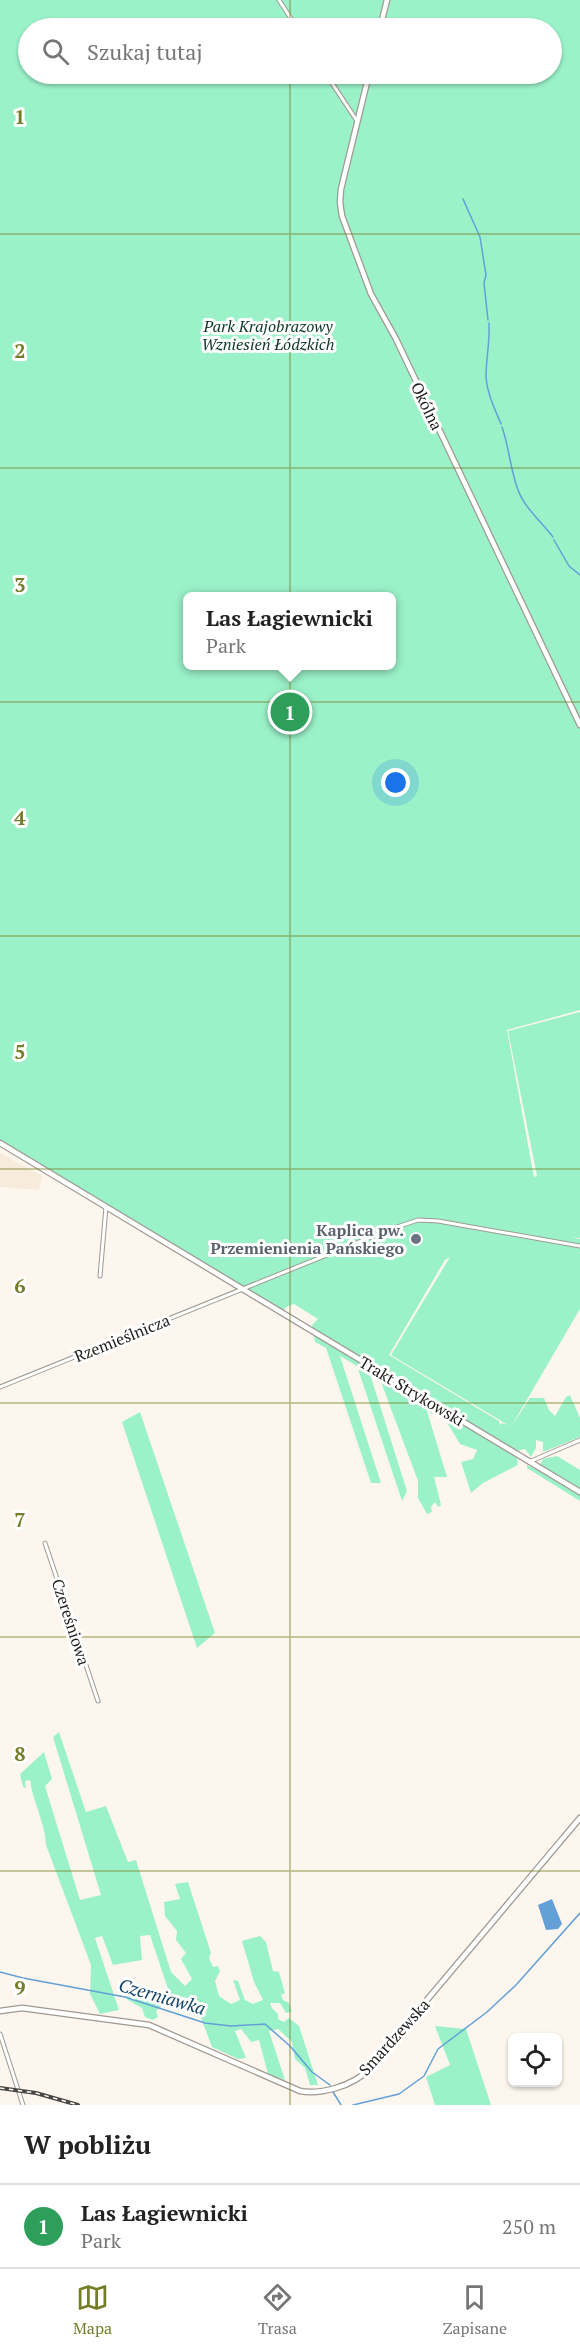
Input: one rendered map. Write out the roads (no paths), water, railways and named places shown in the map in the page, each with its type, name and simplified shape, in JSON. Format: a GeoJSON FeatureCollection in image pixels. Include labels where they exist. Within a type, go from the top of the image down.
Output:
{"type":"FeatureCollection","features":[{"type":"Feature","properties":{"kind":"street"},"geometry":{"type":"LineString","coordinates":[[279,0],[291,18]]}},
{"type":"Feature","properties":{"kind":"street"},"geometry":{"type":"LineString","coordinates":[[382,18],[387,0]]}},
{"type":"Feature","properties":{"kind":"street"},"geometry":{"type":"LineString","coordinates":[[332,84],[357,122]]}},
{"type":"Feature","properties":{"kind":"street","name":"Okólna"},"geometry":{"type":"LineString","coordinates":[[366,84],[340,199],[349,235],[375,303],[396,339],[580,725]]}},
{"type":"Feature","properties":{"kind":"street","name":"Trakt Strykowski"},"geometry":{"type":"LineString","coordinates":[[0,1143],[580,1492]]}},
{"type":"Feature","properties":{"kind":"street"},"geometry":{"type":"LineString","coordinates":[[100,1276],[106,1207]]}},
{"type":"Feature","properties":{"kind":"street","name":"Rzemieślnicza"},"geometry":{"type":"LineString","coordinates":[[0,1387],[418,1220],[451,1223],[580,1246]]}},
{"type":"Feature","properties":{"kind":"street"},"geometry":{"type":"LineString","coordinates":[[529,1462],[580,1440]]}},
{"type":"Feature","properties":{"kind":"street","name":"Czereśniowa"},"geometry":{"type":"LineString","coordinates":[[45,1543],[98,1701]]}},
{"type":"Feature","properties":{"kind":"street","name":"Smardzewska"},"geometry":{"type":"LineString","coordinates":[[0,2011],[22,2008],[149,2025],[300,2091],[319,2091],[346,2083],[359,2078],[368,2070],[580,1818]]}},
{"type":"Feature","properties":{"kind":"street"},"geometry":{"type":"LineString","coordinates":[[0,2034],[23,2105]]}},
{"type":"Feature","properties":{"kind":"water"},"geometry":{"type":"Polygon","coordinates":[[[552,1899],[562,1924],[558,1929],[546,1930],[538,1905],[552,1899]]]}},
{"type":"Feature","properties":{"kind":"waterway"},"geometry":{"type":"LineString","coordinates":[[463,199],[480,237],[486,275],[484,283],[488,320]]}},
{"type":"Feature","properties":{"kind":"waterway"},"geometry":{"type":"LineString","coordinates":[[489,323],[487,383],[501,424]]}},
{"type":"Feature","properties":{"kind":"waterway"},"geometry":{"type":"LineString","coordinates":[[502,427],[520,494],[553,537]]}},
{"type":"Feature","properties":{"kind":"waterway"},"geometry":{"type":"LineString","coordinates":[[554,540],[569,566],[580,575]]}},
{"type":"Feature","properties":{"kind":"waterway","name":"Czerniawka"},"geometry":{"type":"LineString","coordinates":[[353,2105],[399,2094],[424,2076],[438,2049],[487,2012],[516,1985],[580,1913]]}},
{"type":"Feature","properties":{"kind":"waterway","name":"Czerniawka"},"geometry":{"type":"LineString","coordinates":[[0,1972],[125,1997],[205,2023],[231,2026],[265,2024],[290,2046],[312,2072],[330,2085]]}},
{"type":"Feature","properties":{"kind":"waterway","name":"Czerniawka"},"geometry":{"type":"LineString","coordinates":[[333,2092],[341,2105]]}},
{"type":"Feature","properties":{"kind":"railway"},"geometry":{"type":"LineString","coordinates":[[0,2088],[36,2093],[78,2105]]}},
{"type":"Feature","properties":{"kind":"place","name":"Las Łagiewnicki"},"geometry":{"type":"Point","coordinates":[290,712]}},
{"type":"Feature","properties":{"kind":"place","name":"Kaplica pw. Przemienienia Pańskiego"},"geometry":{"type":"Point","coordinates":[416,1239]}},
{"type":"Feature","properties":{"kind":"park label","name":"Park Krajobrazowy Wzniesień Łódzkich"},"geometry":{"type":"Point","coordinates":[268,335]}}]}
